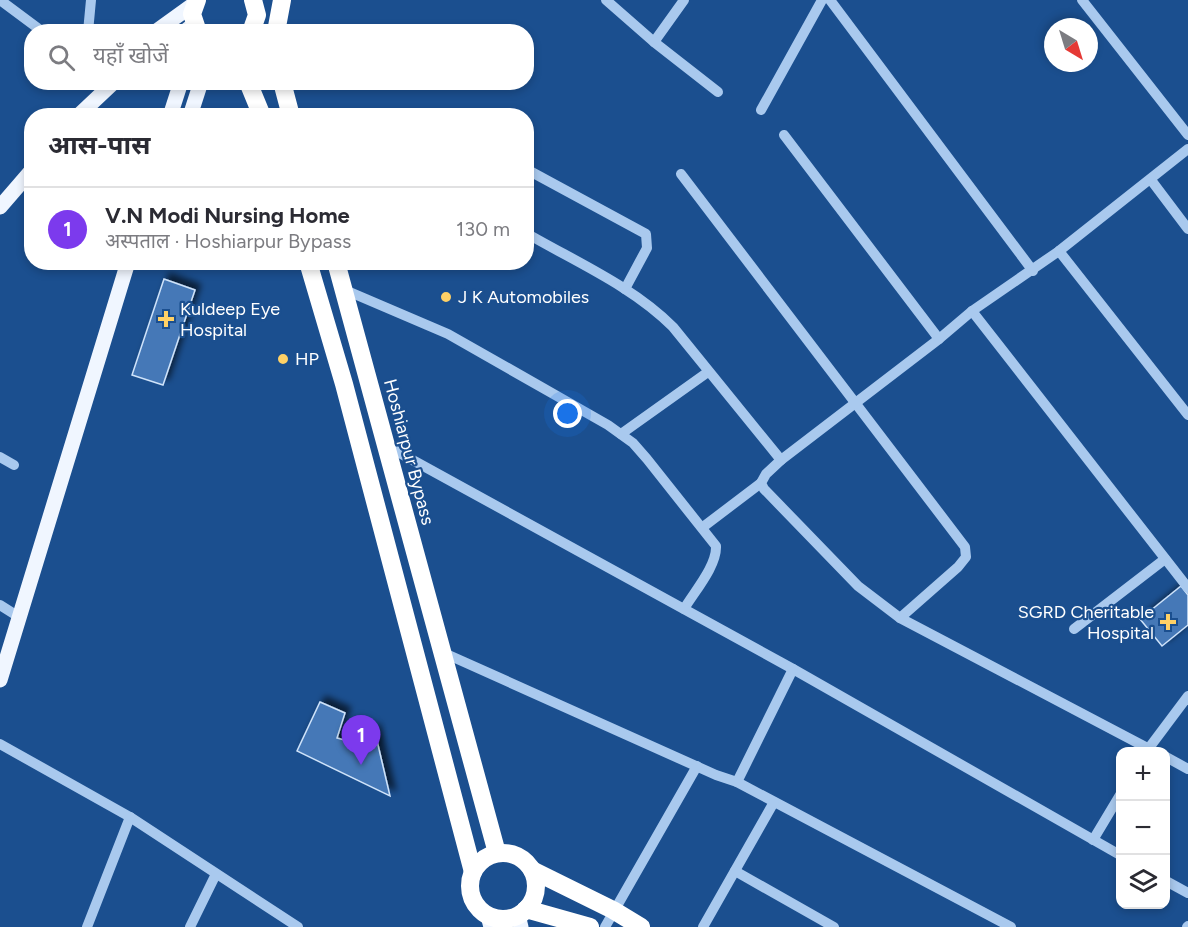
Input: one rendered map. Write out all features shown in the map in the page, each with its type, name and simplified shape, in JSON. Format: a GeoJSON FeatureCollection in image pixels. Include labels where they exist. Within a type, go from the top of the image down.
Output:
{"type":"FeatureCollection","features":[{"type":"Feature","properties":{"kind":"highway"},"geometry":{"type":"LineString","coordinates":[[278,24],[282,0]]}},
{"type":"Feature","properties":{"kind":"highway"},"geometry":{"type":"LineString","coordinates":[[193,24],[196,2]]}},
{"type":"Feature","properties":{"kind":"highway"},"geometry":{"type":"LineString","coordinates":[[251,90],[259,108]]}},
{"type":"Feature","properties":{"kind":"highway"},"geometry":{"type":"LineString","coordinates":[[284,90],[289,108]]}},
{"type":"Feature","properties":{"kind":"highway"},"geometry":{"type":"LineString","coordinates":[[310,270],[344,384],[473,872],[470,892],[489,921],[522,917],[590,927]]}},
{"type":"Feature","properties":{"kind":"highway","name":"Hoshiarpur Bypass"},"geometry":{"type":"LineString","coordinates":[[339,270],[497,854]]}},
{"type":"Feature","properties":{"kind":"highway"},"geometry":{"type":"LineString","coordinates":[[344,384],[367,379]]}},
{"type":"Feature","properties":{"kind":"highway"},"geometry":{"type":"LineString","coordinates":[[473,872],[487,857],[497,854],[517,856],[532,870],[613,910],[641,927]]}},
{"type":"Feature","properties":{"kind":"highway"},"geometry":{"type":"LineString","coordinates":[[522,917],[535,890],[532,870]]}},
{"type":"Feature","properties":{"kind":"main road"},"geometry":{"type":"LineString","coordinates":[[166,24],[196,2]]}},
{"type":"Feature","properties":{"kind":"main road"},"geometry":{"type":"LineString","coordinates":[[85,108],[102,90]]}},
{"type":"Feature","properties":{"kind":"main road"},"geometry":{"type":"LineString","coordinates":[[173,108],[178,90]]}},
{"type":"Feature","properties":{"kind":"main road"},"geometry":{"type":"LineString","coordinates":[[193,108],[198,90]]}},
{"type":"Feature","properties":{"kind":"main road"},"geometry":{"type":"LineString","coordinates":[[0,207],[24,179]]}},
{"type":"Feature","properties":{"kind":"main road"},"geometry":{"type":"LineString","coordinates":[[0,680],[126,270]]}},
{"type":"Feature","properties":{"kind":"street"},"geometry":{"type":"LineString","coordinates":[[0,0],[32,24]]}},
{"type":"Feature","properties":{"kind":"street"},"geometry":{"type":"LineString","coordinates":[[89,24],[91,0]]}},
{"type":"Feature","properties":{"kind":"street"},"geometry":{"type":"LineString","coordinates":[[606,0],[654,42],[718,92]]}},
{"type":"Feature","properties":{"kind":"street"},"geometry":{"type":"LineString","coordinates":[[654,42],[684,0]]}},
{"type":"Feature","properties":{"kind":"street"},"geometry":{"type":"LineString","coordinates":[[761,110],[822,0]]}},
{"type":"Feature","properties":{"kind":"street"},"geometry":{"type":"LineString","coordinates":[[830,0],[1033,271]]}},
{"type":"Feature","properties":{"kind":"street"},"geometry":{"type":"LineString","coordinates":[[1082,0],[1188,135]]}},
{"type":"Feature","properties":{"kind":"street"},"geometry":{"type":"LineString","coordinates":[[784,135],[939,339]]}},
{"type":"Feature","properties":{"kind":"street"},"geometry":{"type":"LineString","coordinates":[[703,527],[761,483],[766,474],[781,460],[855,401],[939,339],[972,311],[1033,271],[1151,180],[1188,148]]}},
{"type":"Feature","properties":{"kind":"street"},"geometry":{"type":"LineString","coordinates":[[534,173],[646,234],[647,248],[625,290]]}},
{"type":"Feature","properties":{"kind":"street"},"geometry":{"type":"LineString","coordinates":[[681,174],[965,547],[966,557],[958,567],[900,618]]}},
{"type":"Feature","properties":{"kind":"street"},"geometry":{"type":"LineString","coordinates":[[1151,180],[1188,229]]}},
{"type":"Feature","properties":{"kind":"street"},"geometry":{"type":"LineString","coordinates":[[534,238],[658,311],[781,460]]}},
{"type":"Feature","properties":{"kind":"street"},"geometry":{"type":"LineString","coordinates":[[1059,251],[1188,415]]}},
{"type":"Feature","properties":{"kind":"street"},"geometry":{"type":"LineString","coordinates":[[345,290],[448,334],[621,434],[647,459],[714,541],[716,553],[684,609]]}},
{"type":"Feature","properties":{"kind":"street"},"geometry":{"type":"LineString","coordinates":[[972,311],[1188,588]]}},
{"type":"Feature","properties":{"kind":"street"},"geometry":{"type":"LineString","coordinates":[[621,434],[708,372]]}},
{"type":"Feature","properties":{"kind":"street"},"geometry":{"type":"LineString","coordinates":[[387,446],[793,669],[1116,853]]}},
{"type":"Feature","properties":{"kind":"street"},"geometry":{"type":"LineString","coordinates":[[0,458],[14,465]]}},
{"type":"Feature","properties":{"kind":"street"},"geometry":{"type":"LineString","coordinates":[[761,483],[858,586],[900,618],[1144,747]]}},
{"type":"Feature","properties":{"kind":"street"},"geometry":{"type":"LineString","coordinates":[[1074,629],[1165,559]]}},
{"type":"Feature","properties":{"kind":"street"},"geometry":{"type":"LineString","coordinates":[[0,605],[19,617]]}},
{"type":"Feature","properties":{"kind":"street"},"geometry":{"type":"LineString","coordinates":[[444,653],[737,782],[1011,927]]}},
{"type":"Feature","properties":{"kind":"street"},"geometry":{"type":"LineString","coordinates":[[737,782],[793,669]]}},
{"type":"Feature","properties":{"kind":"street"},"geometry":{"type":"LineString","coordinates":[[1152,747],[1188,696]]}},
{"type":"Feature","properties":{"kind":"street"},"geometry":{"type":"LineString","coordinates":[[0,744],[130,817],[298,927]]}},
{"type":"Feature","properties":{"kind":"street"},"geometry":{"type":"LineString","coordinates":[[1170,759],[1188,769]]}},
{"type":"Feature","properties":{"kind":"street"},"geometry":{"type":"LineString","coordinates":[[605,927],[697,766]]}},
{"type":"Feature","properties":{"kind":"street"},"geometry":{"type":"LineString","coordinates":[[1094,840],[1117,801]]}},
{"type":"Feature","properties":{"kind":"street"},"geometry":{"type":"LineString","coordinates":[[703,927],[774,802]]}},
{"type":"Feature","properties":{"kind":"street"},"geometry":{"type":"LineString","coordinates":[[87,927],[130,817]]}},
{"type":"Feature","properties":{"kind":"street"},"geometry":{"type":"LineString","coordinates":[[735,871],[834,927]]}},
{"type":"Feature","properties":{"kind":"street"},"geometry":{"type":"LineString","coordinates":[[190,927],[216,874]]}},
{"type":"Feature","properties":{"kind":"street"},"geometry":{"type":"LineString","coordinates":[[1170,883],[1188,894]]}},
{"type":"Feature","properties":{"kind":"building"},"geometry":{"type":"Polygon","coordinates":[[[164,279],[195,290],[163,385],[132,375],[164,279]]]}},
{"type":"Feature","properties":{"kind":"building"},"geometry":{"type":"Polygon","coordinates":[[[1181,586],[1188,595],[1188,625],[1162,646],[1140,619],[1181,586]]]}},
{"type":"Feature","properties":{"kind":"building"},"geometry":{"type":"Polygon","coordinates":[[[320,702],[345,713],[337,738],[369,747],[374,728],[390,796],[297,751],[320,702]]]}},
{"type":"Feature","properties":{"kind":"place","name":"J K Automobiles"},"geometry":{"type":"Point","coordinates":[446,297]}},
{"type":"Feature","properties":{"kind":"place","name":"Kuldeep Eye Hospital"},"geometry":{"type":"Point","coordinates":[166,319]}},
{"type":"Feature","properties":{"kind":"place","name":"HP"},"geometry":{"type":"Point","coordinates":[283,359]}},
{"type":"Feature","properties":{"kind":"place","name":"SGRD Cheritable Hospital"},"geometry":{"type":"Point","coordinates":[1168,622]}},
{"type":"Feature","properties":{"kind":"place","name":"V.N Modi Nursing Home"},"geometry":{"type":"Point","coordinates":[361,765]}}]}
